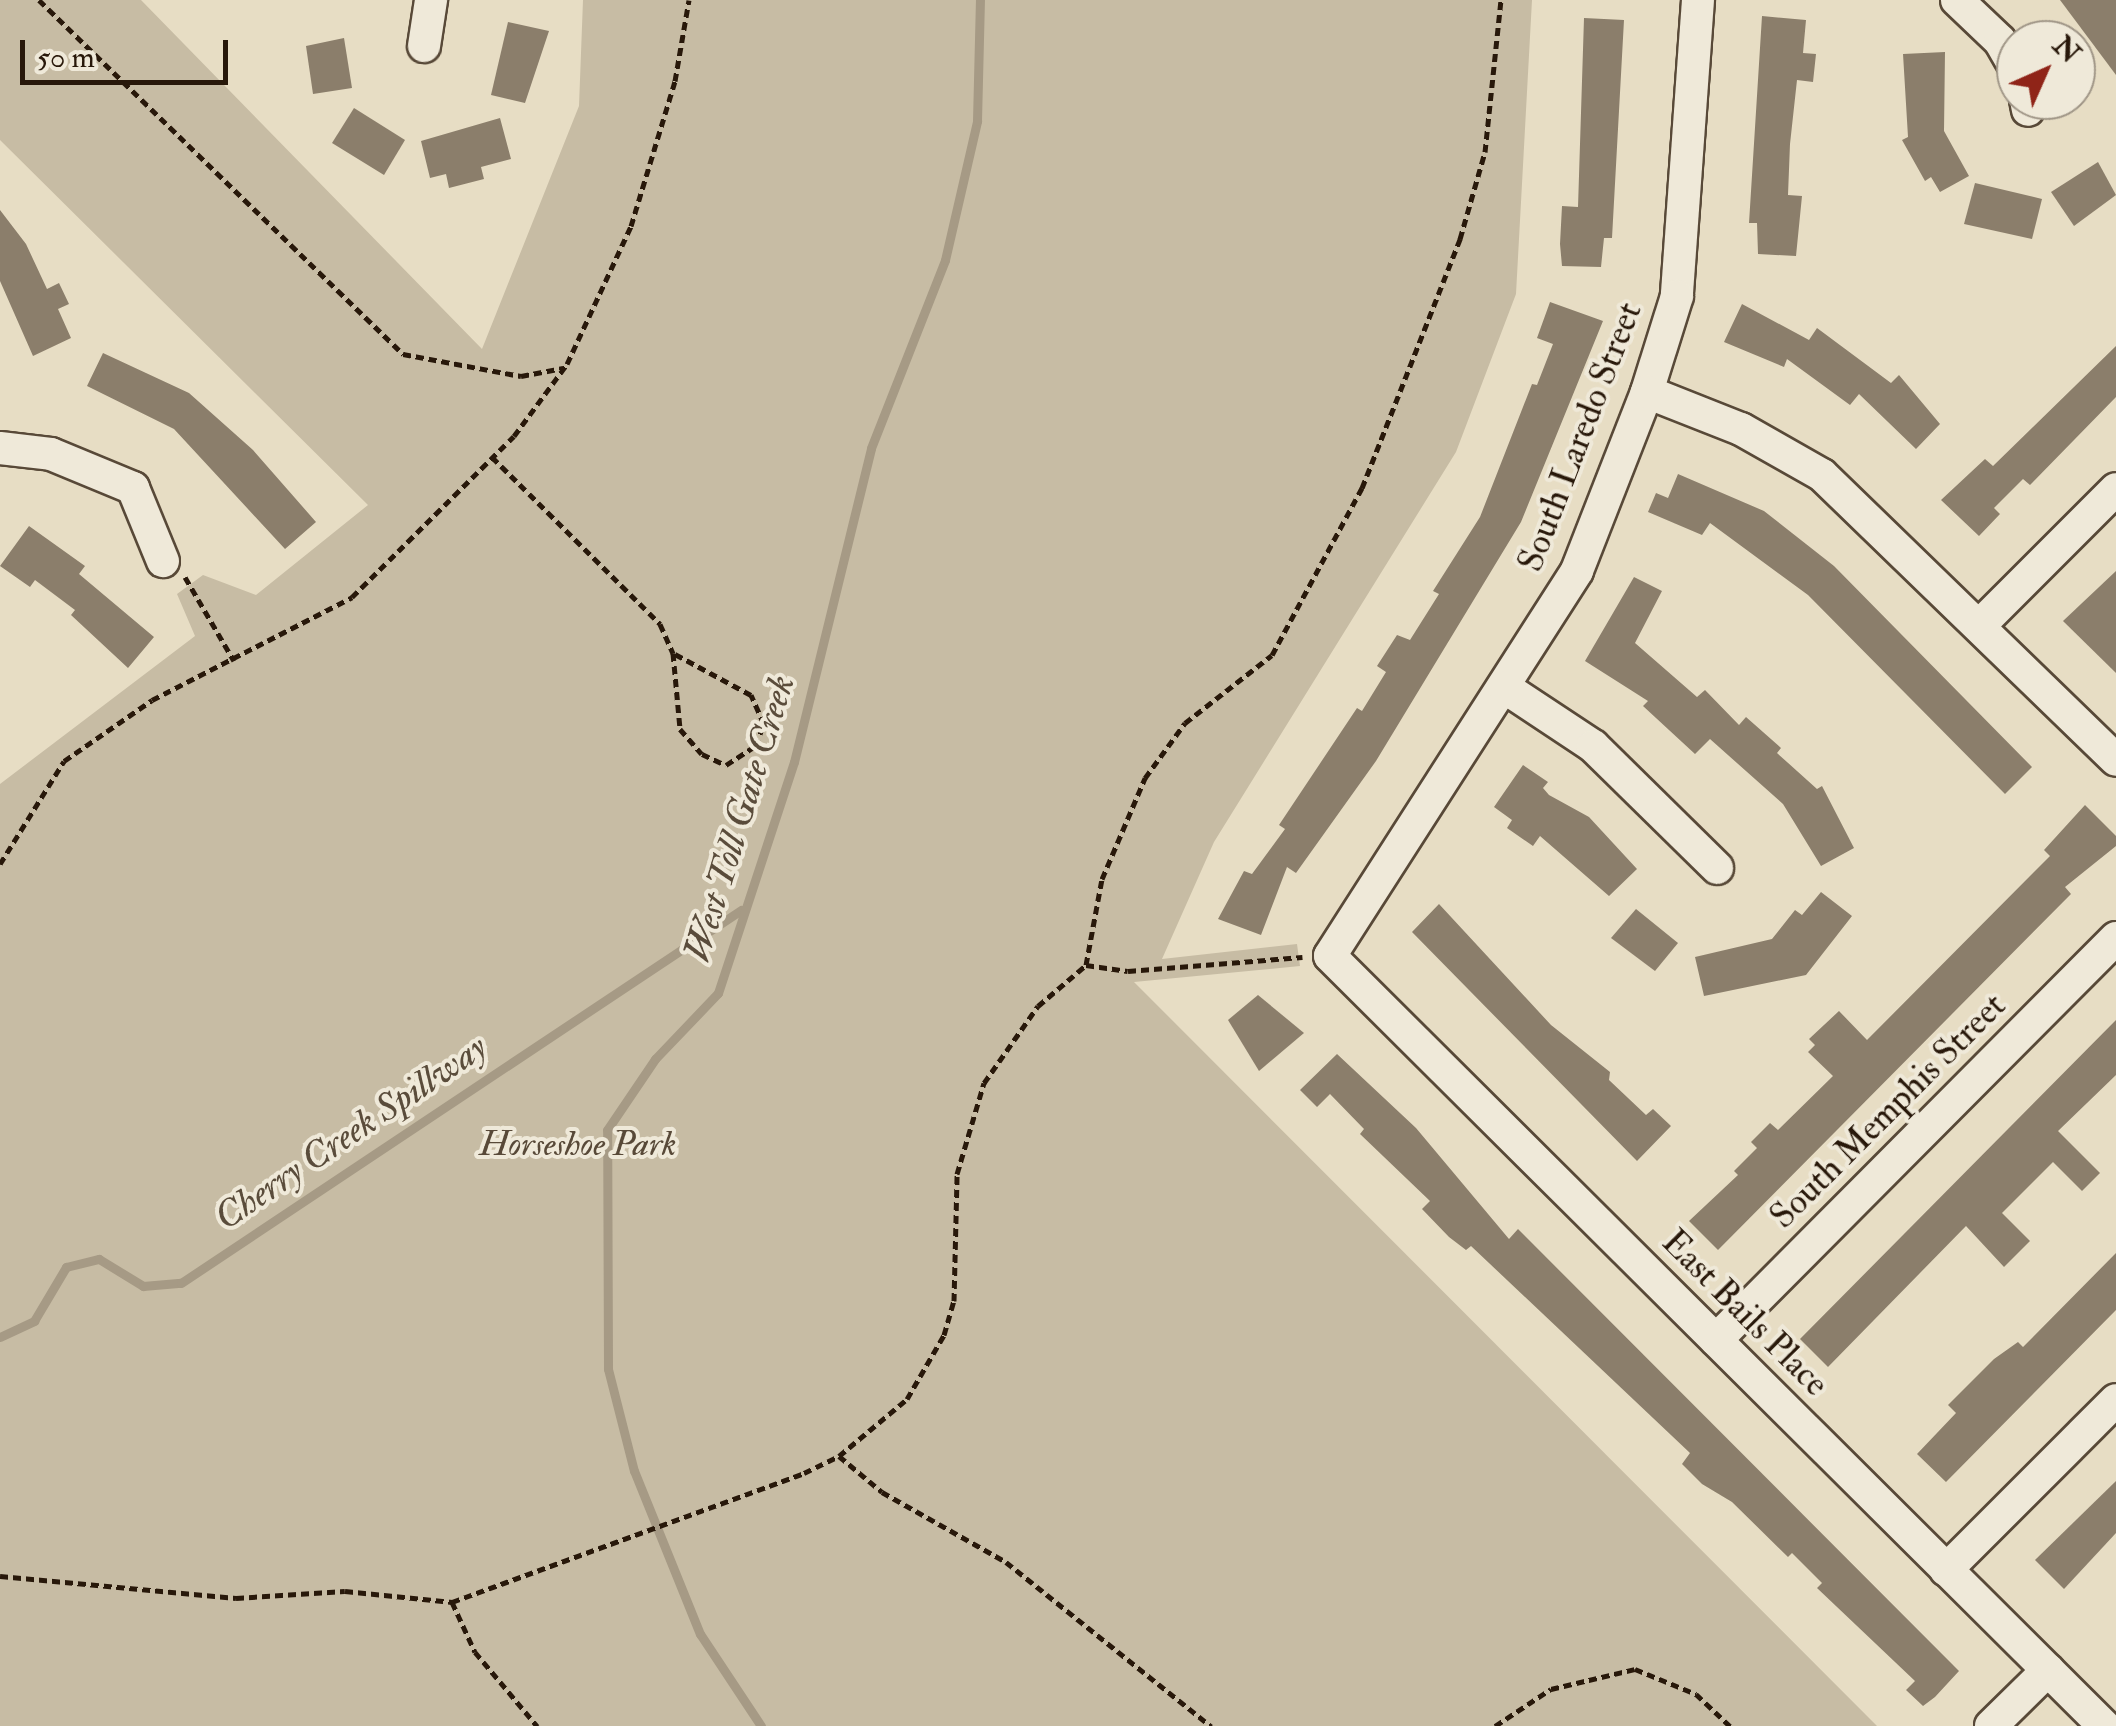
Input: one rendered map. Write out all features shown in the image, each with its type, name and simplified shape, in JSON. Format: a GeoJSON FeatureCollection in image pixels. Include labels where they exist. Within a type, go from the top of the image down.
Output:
{"type":"FeatureCollection","features":[{"type":"Feature","properties":{"kind":"street"},"geometry":{"type":"LineString","coordinates":[[424,46],[431,0]]}},
{"type":"Feature","properties":{"kind":"street","name":"South Laredo Street"},"geometry":{"type":"LineString","coordinates":[[1330,956],[1578,571],[1647,392],[1677,296],[1698,0]]}},
{"type":"Feature","properties":{"kind":"street"},"geometry":{"type":"LineString","coordinates":[[1957,0],[1996,38]]}},
{"type":"Feature","properties":{"kind":"street"},"geometry":{"type":"LineString","coordinates":[[1647,392],[1741,429],[1822,475],[2116,760]]}},
{"type":"Feature","properties":{"kind":"street"},"geometry":{"type":"LineString","coordinates":[[0,448],[51,454],[133,488],[163,561]]}},
{"type":"Feature","properties":{"kind":"street"},"geometry":{"type":"LineString","coordinates":[[1980,625],[2116,489]]}},
{"type":"Feature","properties":{"kind":"street"},"geometry":{"type":"LineString","coordinates":[[1504,687],[1593,746],[1717,868]]}},
{"type":"Feature","properties":{"kind":"street","name":"South Memphis Street"},"geometry":{"type":"LineString","coordinates":[[1716,1340],[2116,938]]}},
{"type":"Feature","properties":{"kind":"street","name":"East Bails Place"},"geometry":{"type":"LineString","coordinates":[[1330,956],[2104,1726]]}},
{"type":"Feature","properties":{"kind":"street"},"geometry":{"type":"LineString","coordinates":[[1946,1570],[2116,1400]]}},
{"type":"Feature","properties":{"kind":"street"},"geometry":{"type":"LineString","coordinates":[[1991,1726],[2048,1670]]}},
{"type":"Feature","properties":{"kind":"path"},"geometry":{"type":"LineString","coordinates":[[39,0],[403,354],[521,376],[566,366]]}},
{"type":"Feature","properties":{"kind":"path"},"geometry":{"type":"LineString","coordinates":[[0,864],[64,760],[152,700],[352,597],[492,456],[566,366],[650,171],[689,0]]}},
{"type":"Feature","properties":{"kind":"path"},"geometry":{"type":"LineString","coordinates":[[0,1576],[236,1598],[345,1591],[452,1602],[839,1456],[908,1399],[929,1365],[954,1301],[957,1174],[984,1083],[1038,1006],[1086,965],[1102,879],[1145,778],[1185,723],[1272,655],[1362,488],[1470,204],[1485,152],[1501,0]]}},
{"type":"Feature","properties":{"kind":"path"},"geometry":{"type":"LineString","coordinates":[[492,456],[660,624],[673,654],[680,729],[702,754],[726,765],[756,746],[764,724],[751,695],[673,654]]}},
{"type":"Feature","properties":{"kind":"path"},"geometry":{"type":"LineString","coordinates":[[163,561],[184,576],[234,661]]}},
{"type":"Feature","properties":{"kind":"path"},"geometry":{"type":"LineString","coordinates":[[1086,965],[1128,971],[1330,956]]}},
{"type":"Feature","properties":{"kind":"path"},"geometry":{"type":"LineString","coordinates":[[839,1456],[882,1492],[1006,1562],[1211,1726]]}},
{"type":"Feature","properties":{"kind":"path"},"geometry":{"type":"LineString","coordinates":[[452,1602],[475,1652],[537,1726]]}},
{"type":"Feature","properties":{"kind":"path"},"geometry":{"type":"LineString","coordinates":[[1495,1726],[1550,1688],[1634,1669],[1696,1694],[1730,1726]]}},
{"type":"Feature","properties":{"kind":"green space","name":"Horseshoe Park"},"geometry":{"type":"Polygon","coordinates":[[[0,0],[141,0],[482,349],[579,106],[583,0],[1532,0],[1516,294],[1456,452],[1214,842],[1162,959],[1297,944],[1300,966],[1134,982],[1877,1726],[0,1726],[0,784],[195,636],[177,594],[203,575],[256,595],[368,505],[0,140],[0,0]]]}},
{"type":"Feature","properties":{"kind":"building"},"geometry":{"type":"Polygon","coordinates":[[[2060,0],[2116,0],[2116,75],[2096,48],[2096,20],[2075,20],[2060,0]]]}},
{"type":"Feature","properties":{"kind":"building"},"geometry":{"type":"Polygon","coordinates":[[[1762,16],[1806,20],[1803,53],[1816,54],[1813,82],[1797,80],[1790,144],[1788,195],[1802,196],[1796,256],[1758,254],[1757,223],[1749,223],[1762,16]]]}},
{"type":"Feature","properties":{"kind":"building"},"geometry":{"type":"Polygon","coordinates":[[[1584,18],[1624,20],[1612,238],[1604,238],[1601,267],[1562,266],[1560,244],[1562,206],[1578,207],[1584,18]]]}},
{"type":"Feature","properties":{"kind":"building"},"geometry":{"type":"Polygon","coordinates":[[[508,22],[549,31],[525,103],[491,95],[508,22]]]}},
{"type":"Feature","properties":{"kind":"building"},"geometry":{"type":"Polygon","coordinates":[[[344,38],[352,88],[313,94],[306,46],[344,38]]]}},
{"type":"Feature","properties":{"kind":"building"},"geometry":{"type":"Polygon","coordinates":[[[1945,52],[1944,131],[1969,176],[1940,192],[1931,177],[1925,181],[1902,140],[1908,137],[1903,54],[1945,52]]]}},
{"type":"Feature","properties":{"kind":"building"},"geometry":{"type":"Polygon","coordinates":[[[354,108],[405,140],[384,175],[332,143],[354,108]]]}},
{"type":"Feature","properties":{"kind":"building"},"geometry":{"type":"Polygon","coordinates":[[[500,118],[511,159],[481,167],[484,179],[449,188],[446,174],[430,178],[421,141],[500,118]]]}},
{"type":"Feature","properties":{"kind":"building"},"geometry":{"type":"Polygon","coordinates":[[[2098,162],[2116,195],[2074,226],[2051,192],[2098,162]]]}},
{"type":"Feature","properties":{"kind":"building"},"geometry":{"type":"Polygon","coordinates":[[[1975,183],[2042,199],[2032,239],[1964,224],[1975,183]]]}},
{"type":"Feature","properties":{"kind":"building"},"geometry":{"type":"Polygon","coordinates":[[[0,210],[26,244],[47,289],[59,283],[69,304],[58,309],[71,338],[33,356],[0,281],[0,210]]]}},
{"type":"Feature","properties":{"kind":"building"},"geometry":{"type":"Polygon","coordinates":[[[1550,302],[1603,321],[1521,522],[1376,761],[1296,873],[1287,867],[1261,935],[1218,919],[1244,871],[1252,874],[1285,829],[1279,825],[1357,708],[1362,711],[1386,672],[1377,666],[1397,635],[1410,640],[1439,594],[1433,591],[1480,517],[1532,384],[1537,385],[1553,344],[1537,338],[1550,302]]]}},
{"type":"Feature","properties":{"kind":"building"},"geometry":{"type":"Polygon","coordinates":[[[1742,304],[1809,340],[1817,328],[1891,383],[1899,375],[1940,424],[1916,449],[1859,394],[1850,405],[1787,359],[1784,367],[1724,342],[1742,304]]]}},
{"type":"Feature","properties":{"kind":"building"},"geometry":{"type":"Polygon","coordinates":[[[2116,346],[2116,397],[2030,485],[2023,479],[1994,508],[2000,514],[1979,536],[1941,500],[1985,459],[1993,466],[2116,346]]]}},
{"type":"Feature","properties":{"kind":"building"},"geometry":{"type":"Polygon","coordinates":[[[103,353],[189,393],[253,450],[316,522],[285,549],[174,429],[87,386],[103,353]]]}},
{"type":"Feature","properties":{"kind":"building"},"geometry":{"type":"Polygon","coordinates":[[[1678,474],[1764,511],[1834,566],[2032,767],[2005,794],[1808,595],[1710,523],[1702,535],[1648,512],[1656,493],[1668,498],[1678,474]]]}},
{"type":"Feature","properties":{"kind":"building"},"geometry":{"type":"Polygon","coordinates":[[[29,526],[85,566],[79,574],[154,637],[128,668],[71,615],[75,610],[35,580],[30,587],[0,566],[29,526]]]}},
{"type":"Feature","properties":{"kind":"building"},"geometry":{"type":"Polygon","coordinates":[[[2116,571],[2116,673],[2063,621],[2116,571]]]}},
{"type":"Feature","properties":{"kind":"building"},"geometry":{"type":"Polygon","coordinates":[[[1634,577],[1662,591],[1635,643],[1697,697],[1705,690],[1739,725],[1746,717],[1781,748],[1777,753],[1817,789],[1822,786],[1854,848],[1821,866],[1783,804],[1710,739],[1695,754],[1643,706],[1648,701],[1585,661],[1634,577]]]}},
{"type":"Feature","properties":{"kind":"building"},"geometry":{"type":"Polygon","coordinates":[[[1523,765],[1548,782],[1543,788],[1549,795],[1589,817],[1637,869],[1609,896],[1540,836],[1533,846],[1507,828],[1512,820],[1494,807],[1523,765]]]}},
{"type":"Feature","properties":{"kind":"building"},"geometry":{"type":"Polygon","coordinates":[[[2085,805],[2116,836],[2116,846],[2065,887],[2071,894],[1718,1250],[1689,1221],[1738,1175],[1734,1171],[1757,1148],[1751,1142],[1770,1123],[1778,1130],[1833,1076],[1808,1052],[1815,1045],[1809,1039],[1839,1011],[1867,1040],[2050,856],[2044,850],[2085,805]]]}},
{"type":"Feature","properties":{"kind":"building"},"geometry":{"type":"Polygon","coordinates":[[[1821,892],[1852,916],[1806,975],[1704,996],[1695,957],[1772,939],[1795,910],[1802,915],[1821,892]]]}},
{"type":"Feature","properties":{"kind":"building"},"geometry":{"type":"Polygon","coordinates":[[[1439,904],[1551,1025],[1610,1072],[1609,1080],[1646,1115],[1653,1109],[1671,1126],[1637,1161],[1412,932],[1439,904]]]}},
{"type":"Feature","properties":{"kind":"building"},"geometry":{"type":"Polygon","coordinates":[[[1636,909],[1678,943],[1655,971],[1611,938],[1636,909]]]}},
{"type":"Feature","properties":{"kind":"building"},"geometry":{"type":"Polygon","coordinates":[[[1258,995],[1304,1033],[1259,1071],[1228,1020],[1258,995]]]}},
{"type":"Feature","properties":{"kind":"building"},"geometry":{"type":"Polygon","coordinates":[[[2116,1020],[2116,1075],[2058,1131],[2100,1173],[2082,1191],[2053,1162],[2002,1213],[2030,1241],[2004,1267],[1966,1226],[1828,1367],[1800,1339],[2116,1020]]]}},
{"type":"Feature","properties":{"kind":"building"},"geometry":{"type":"Polygon","coordinates":[[[1337,1054],[1416,1128],[1509,1239],[1518,1229],[1959,1671],[1935,1697],[1923,1706],[1906,1690],[1915,1681],[1817,1588],[1822,1583],[1792,1553],[1788,1557],[1732,1502],[1702,1484],[1682,1464],[1690,1453],[1471,1246],[1466,1250],[1449,1237],[1422,1209],[1430,1201],[1360,1134],[1364,1129],[1330,1094],[1317,1107],[1300,1090],[1337,1054]]]}},
{"type":"Feature","properties":{"kind":"building"},"geometry":{"type":"Polygon","coordinates":[[[2116,1253],[2116,1310],[1946,1482],[1917,1454],[1956,1413],[1948,1405],[1994,1359],[2018,1342],[2023,1347],[2116,1253]]]}},
{"type":"Feature","properties":{"kind":"building"},"geometry":{"type":"Polygon","coordinates":[[[2116,1481],[2116,1533],[2064,1589],[2035,1560],[2116,1481]]]}},
{"type":"Feature","properties":{"kind":"waterway","name":"West Toll Gate Creek"},"geometry":{"type":"LineString","coordinates":[[761,1726],[700,1634],[634,1471],[608,1369],[607,1130],[655,1059],[718,993],[794,762],[871,448],[945,260],[977,121],[980,0]]}},
{"type":"Feature","properties":{"kind":"waterway","name":"Cherry Creek Spillway"},"geometry":{"type":"LineString","coordinates":[[0,1337],[34,1321],[66,1267],[99,1259],[143,1286],[181,1283],[741,910]]}}]}
